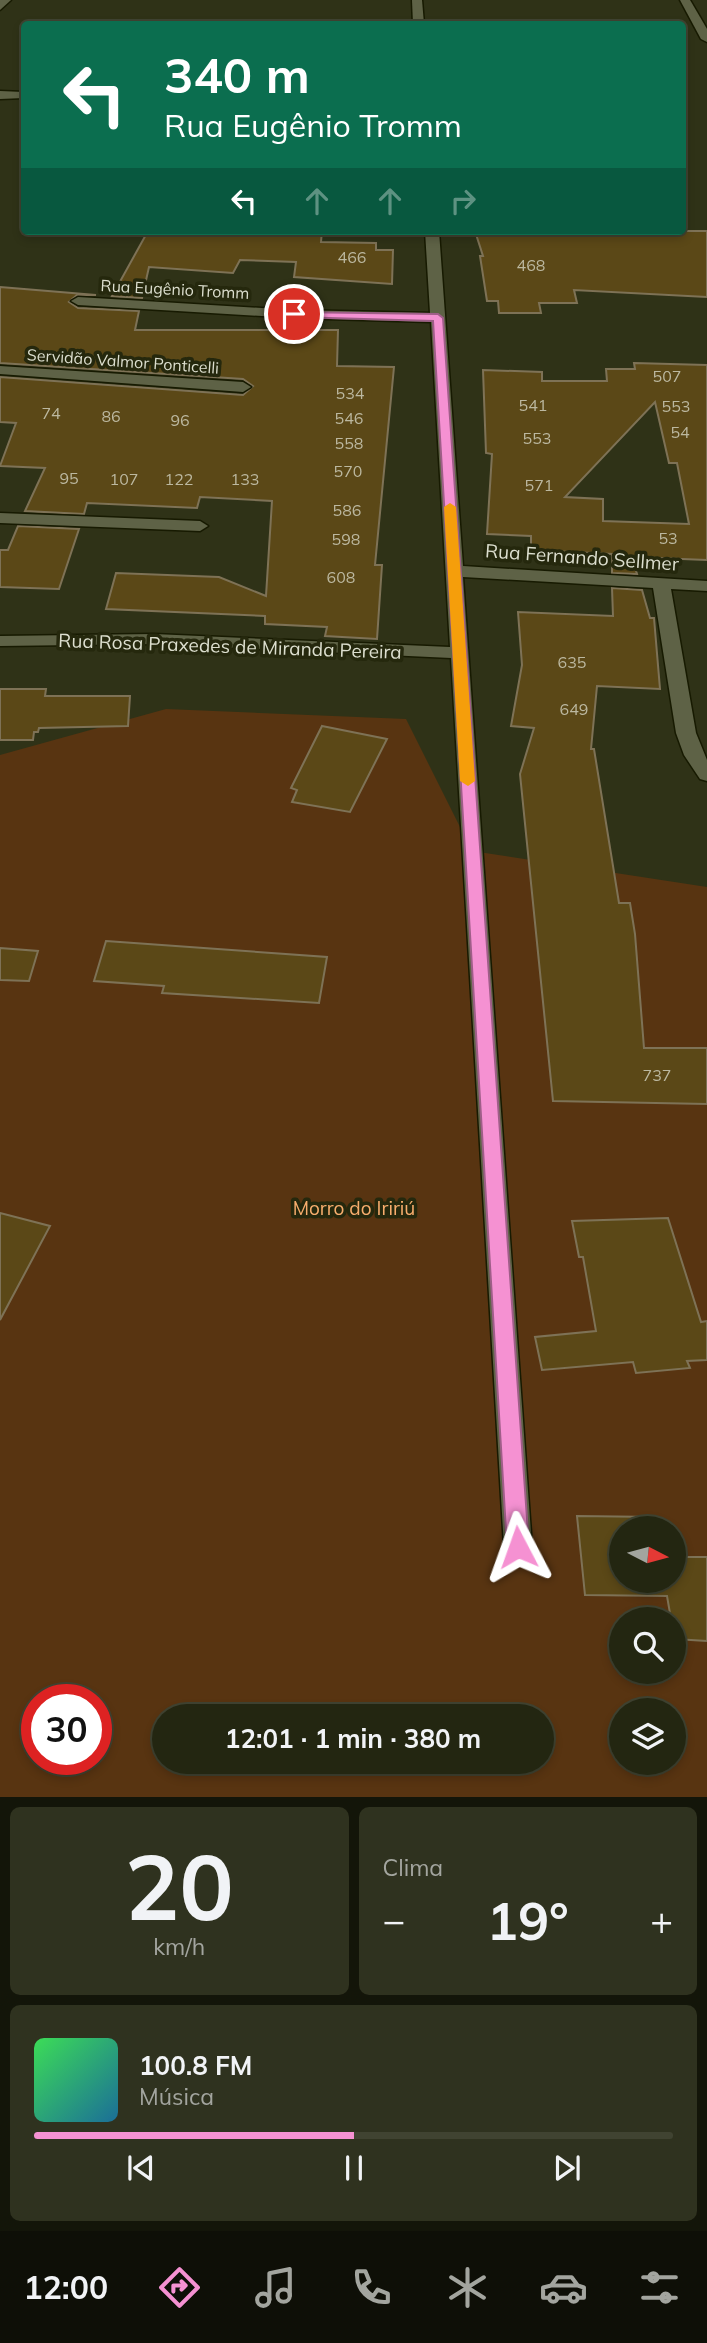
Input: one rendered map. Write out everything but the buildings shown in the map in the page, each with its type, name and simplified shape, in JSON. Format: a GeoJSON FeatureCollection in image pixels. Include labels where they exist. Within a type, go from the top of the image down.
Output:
{"type":"FeatureCollection","features":[{"type":"Feature","properties":{"kind":"street"},"geometry":{"type":"LineString","coordinates":[[0,7],[6,0]]}},
{"type":"Feature","properties":{"kind":"street"},"geometry":{"type":"LineString","coordinates":[[417,0],[419,21]]}},
{"type":"Feature","properties":{"kind":"street"},"geometry":{"type":"LineString","coordinates":[[685,0],[707,39]]}},
{"type":"Feature","properties":{"kind":"street"},"geometry":{"type":"LineString","coordinates":[[0,95],[21,95]]}},
{"type":"Feature","properties":{"kind":"street"},"geometry":{"type":"LineString","coordinates":[[432,235],[518,1547]]}},
{"type":"Feature","properties":{"kind":"street","name":"Rua Eugênio Tromm"},"geometry":{"type":"LineString","coordinates":[[78,301],[294,314],[438,318]]}},
{"type":"Feature","properties":{"kind":"street","name":"Servidão Valmor Ponticelli"},"geometry":{"type":"LineString","coordinates":[[0,370],[243,387]]}},
{"type":"Feature","properties":{"kind":"street"},"geometry":{"type":"LineString","coordinates":[[0,518],[200,526]]}},
{"type":"Feature","properties":{"kind":"street","name":"Rua Fernando Sellmer"},"geometry":{"type":"LineString","coordinates":[[454,570],[707,586]]}},
{"type":"Feature","properties":{"kind":"street"},"geometry":{"type":"LineString","coordinates":[[661,583],[686,733],[694,755],[707,775]]}},
{"type":"Feature","properties":{"kind":"street","name":"Rua Rosa Praxedes de Miranda Pereira"},"geometry":{"type":"LineString","coordinates":[[0,641],[154,639],[459,653]]}},
{"type":"Feature","properties":{"kind":"green space","name":"Morro do Iririú"},"geometry":{"type":"Polygon","coordinates":[[[166,709],[406,719],[472,851],[707,887],[707,1797],[0,1797],[0,755],[166,709]]]}},
{"type":"Feature","properties":{"kind":"slow traffic"},"geometry":{"type":"LineString","coordinates":[[450,507],[468,781]]}},
{"type":"Feature","properties":{"kind":"route"},"geometry":{"type":"LineString","coordinates":[[294,314],[438,318],[518,1547]]}}]}
